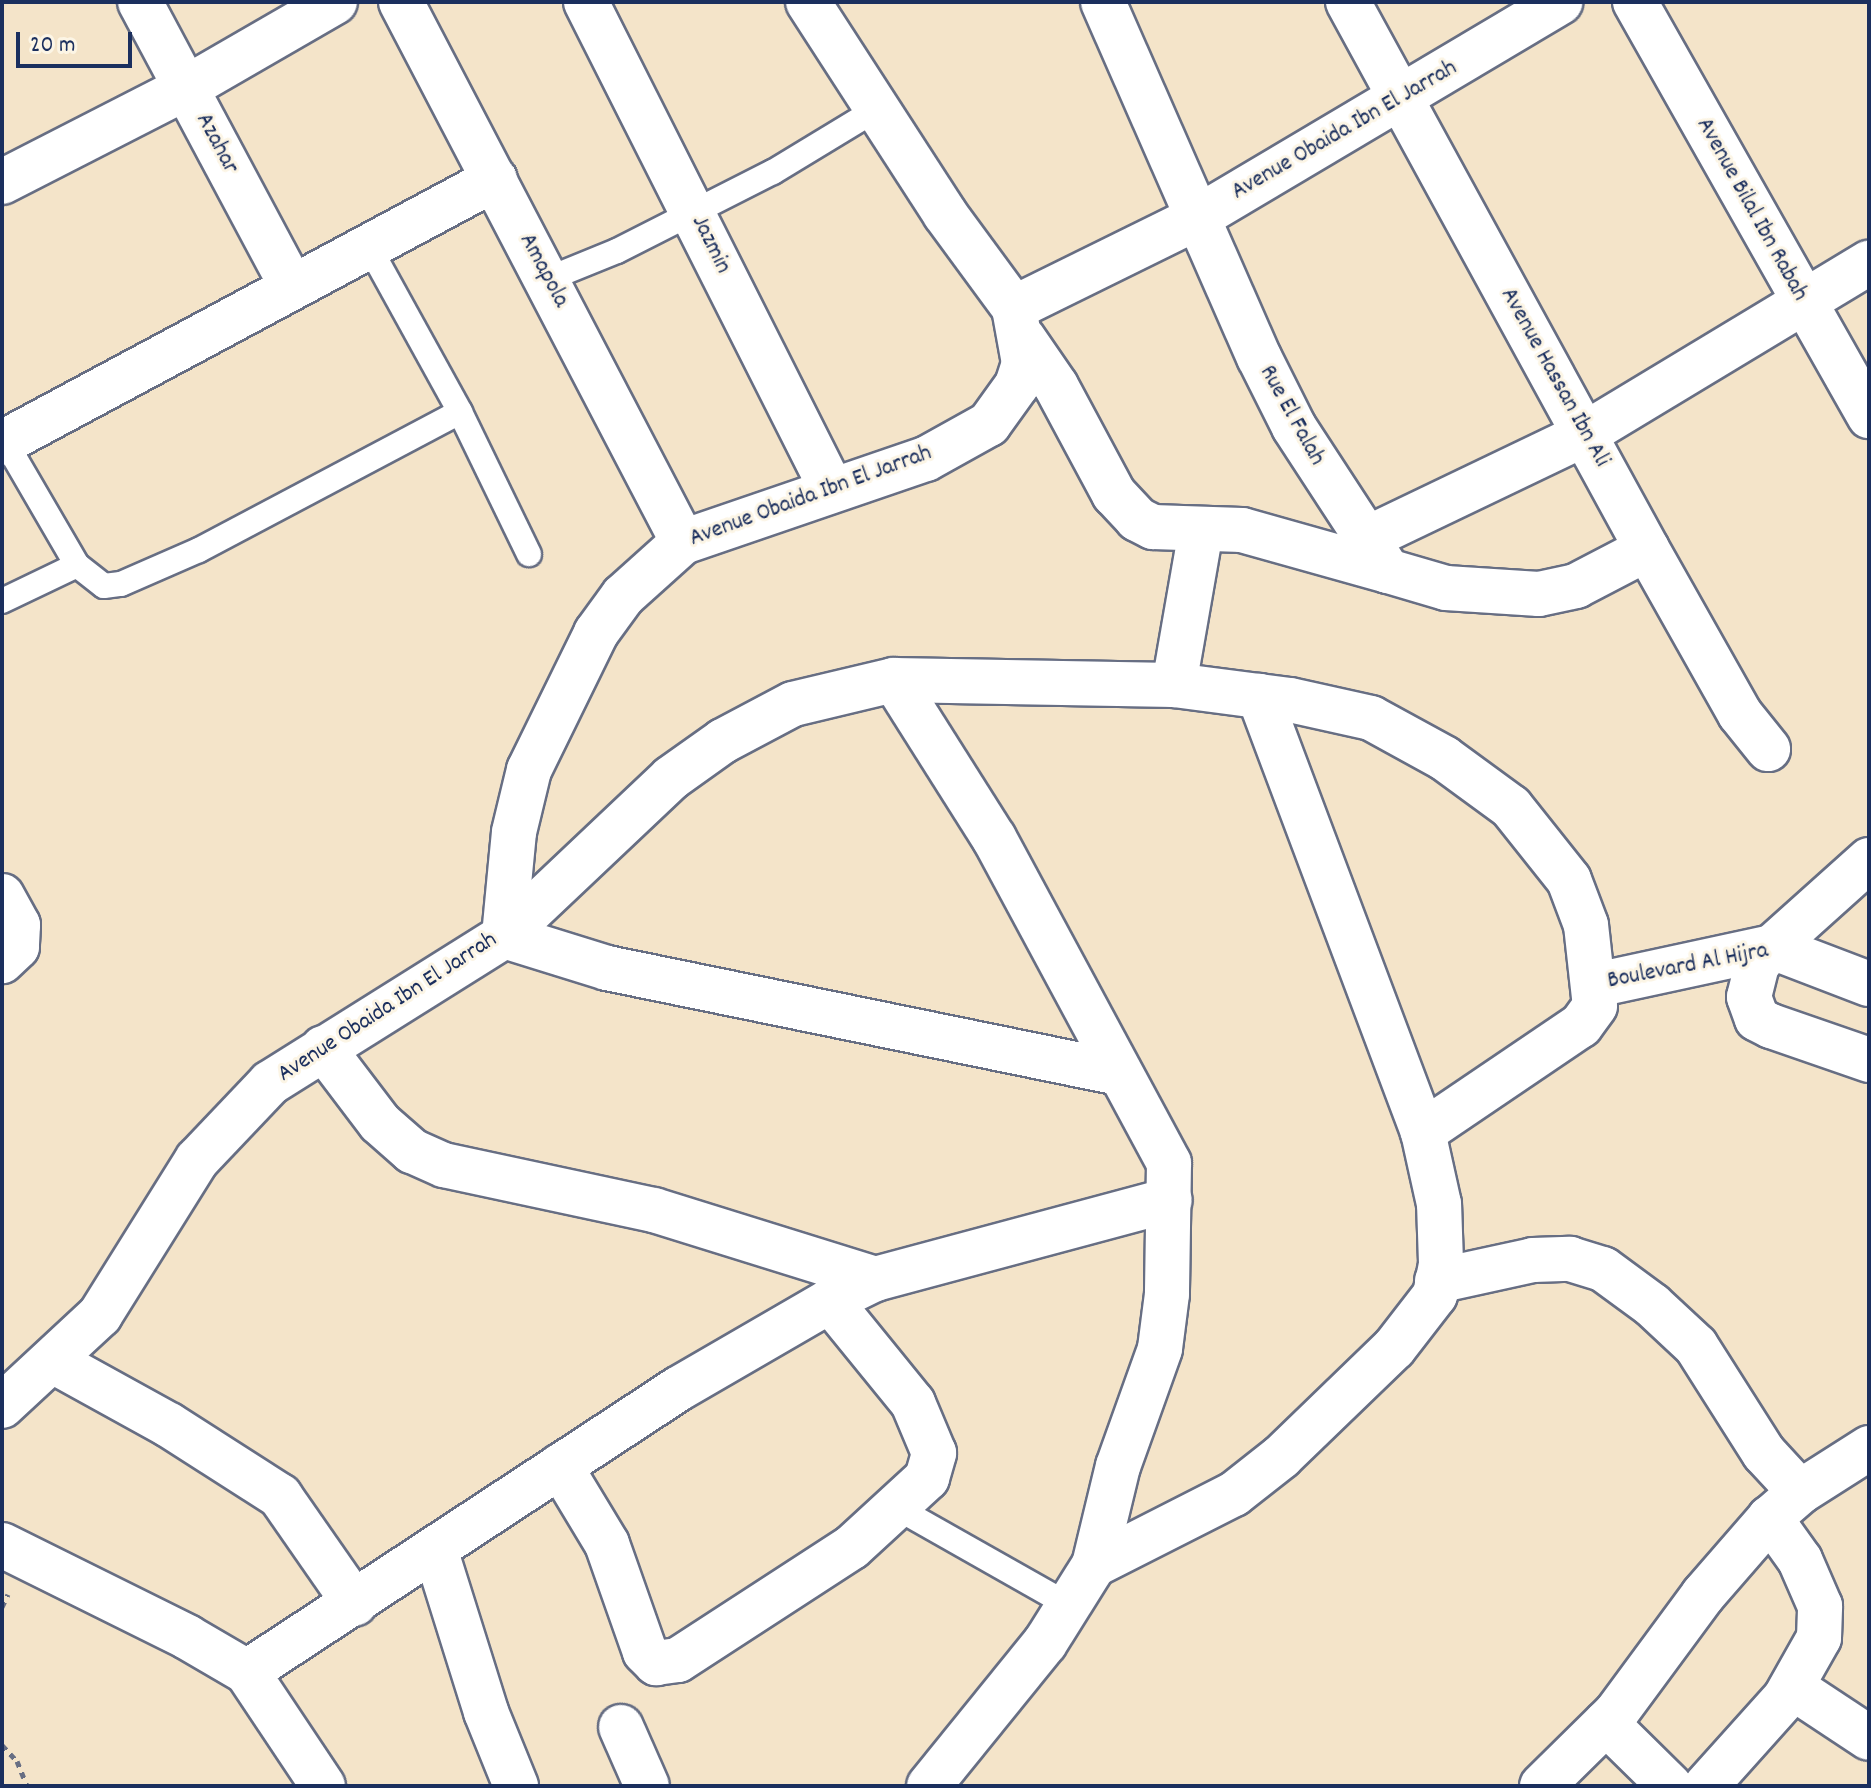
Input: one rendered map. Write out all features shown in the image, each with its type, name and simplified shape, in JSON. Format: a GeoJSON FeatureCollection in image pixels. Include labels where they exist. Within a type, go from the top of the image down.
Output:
{"type":"FeatureCollection","features":[{"type":"Feature","properties":{"kind":"street","name":"Azahar"},"geometry":{"type":"LineString","coordinates":[[140,2],[292,287]]}},
{"type":"Feature","properties":{"kind":"street"},"geometry":{"type":"LineString","coordinates":[[2,182],[186,88],[335,2]]}},
{"type":"Feature","properties":{"kind":"street","name":"Amapola"},"geometry":{"type":"LineString","coordinates":[[401,2],[683,542]]}},
{"type":"Feature","properties":{"kind":"street","name":"Jazmin"},"geometry":{"type":"LineString","coordinates":[[586,2],[832,490]]}},
{"type":"Feature","properties":{"kind":"street"},"geometry":{"type":"LineString","coordinates":[[808,2],[1019,323],[1114,494],[1137,519],[1153,527],[1242,530],[1377,555],[1446,588],[1539,594],[1576,586],[1647,549]]}},
{"type":"Feature","properties":{"kind":"street","name":"Rue El Falah"},"geometry":{"type":"LineString","coordinates":[[1103,2],[1195,219],[1294,427],[1377,555]]}},
{"type":"Feature","properties":{"kind":"street","name":"Avenue Hassan Ibn Ali"},"geometry":{"type":"LineString","coordinates":[[1348,2],[1647,549],[1740,714],[1768,749]]}},
{"type":"Feature","properties":{"kind":"street","name":"Avenue Obaida Ibn El Jarrah"},"geometry":{"type":"LineString","coordinates":[[2,1406],[100,1315],[197,1160],[270,1083],[504,936],[514,832],[541,743],[596,633],[623,596],[683,542],[926,459],[989,424],[1017,385],[1024,363],[1019,323],[1402,100],[1561,2]]}},
{"type":"Feature","properties":{"kind":"street","name":"Avenue Bilal Ibn Rabah"},"geometry":{"type":"LineString","coordinates":[[1635,2],[1869,416]]}},
{"type":"Feature","properties":{"kind":"street"},"geometry":{"type":"LineString","coordinates":[[4,443],[495,179]]}},
{"type":"Feature","properties":{"kind":"street"},"geometry":{"type":"LineString","coordinates":[[1377,555],[1869,263]]}},
{"type":"Feature","properties":{"kind":"street"},"geometry":{"type":"LineString","coordinates":[[1174,685],[1201,530]]}},
{"type":"Feature","properties":{"kind":"street"},"geometry":{"type":"LineString","coordinates":[[894,680],[994,838],[1119,1073],[1155,1130],[1169,1163],[1170,1200],[1160,1349],[1113,1481],[1094,1565],[1045,1643],[929,1786]]}},
{"type":"Feature","properties":{"kind":"street"},"geometry":{"type":"LineString","coordinates":[[1119,1073],[607,968],[504,936],[671,778],[723,741],[793,704],[894,680],[1174,685],[1259,696],[1371,718],[1444,758],[1511,807],[1569,880],[1586,925],[1596,985],[1595,1006],[1581,1025],[1423,1132]]}},
{"type":"Feature","properties":{"kind":"street"},"geometry":{"type":"LineString","coordinates":[[1094,1565],[1195,1518],[1281,1457],[1418,1322],[1437,1281],[1439,1204],[1423,1132],[1259,696]]}},
{"type":"Feature","properties":{"kind":"street"},"geometry":{"type":"LineString","coordinates":[[1869,860],[1772,947],[1749,983],[1750,1009],[1757,1019],[1869,1060]]}},
{"type":"Feature","properties":{"kind":"street"},"geometry":{"type":"LineString","coordinates":[[2,896],[18,925],[17,947],[2,961]]}},
{"type":"Feature","properties":{"kind":"street","name":"Boulevard Al Hijra"},"geometry":{"type":"LineString","coordinates":[[1596,985],[1772,947],[1869,984]]}},
{"type":"Feature","properties":{"kind":"street"},"geometry":{"type":"LineString","coordinates":[[323,1048],[380,1123],[412,1151],[444,1165],[654,1210],[875,1279]]}},
{"type":"Feature","properties":{"kind":"street"},"geometry":{"type":"LineString","coordinates":[[247,1672],[436,1552],[678,1389],[830,1301],[875,1279],[1170,1200]]}},
{"type":"Feature","properties":{"kind":"street"},"geometry":{"type":"LineString","coordinates":[[1437,1281],[1533,1260],[1570,1259],[1603,1269],[1652,1305],[1696,1346],[1764,1453],[1785,1505],[1800,1560],[1820,1606],[1819,1638],[1792,1687],[1706,1786]]}},
{"type":"Feature","properties":{"kind":"street"},"geometry":{"type":"LineString","coordinates":[[560,1466],[613,1557],[645,1652],[666,1665],[770,1602],[899,1509],[927,1478],[934,1453],[929,1431],[913,1403],[830,1301]]}},
{"type":"Feature","properties":{"kind":"street"},"geometry":{"type":"LineString","coordinates":[[53,1361],[169,1425],[280,1496],[355,1604]]}},
{"type":"Feature","properties":{"kind":"street"},"geometry":{"type":"LineString","coordinates":[[1538,1781],[1606,1723],[1703,1595],[1785,1505],[1869,1448]]}},
{"type":"Feature","properties":{"kind":"street"},"geometry":{"type":"LineString","coordinates":[[2,1545],[187,1637],[247,1672],[323,1786]]}},
{"type":"Feature","properties":{"kind":"street"},"geometry":{"type":"LineString","coordinates":[[436,1552],[486,1712],[516,1786]]}},
{"type":"Feature","properties":{"kind":"street"},"geometry":{"type":"LineString","coordinates":[[1792,1687],[1869,1738]]}},
{"type":"Feature","properties":{"kind":"street"},"geometry":{"type":"LineString","coordinates":[[1606,1723],[1670,1786]]}},
{"type":"Feature","properties":{"kind":"street"},"geometry":{"type":"LineString","coordinates":[[621,1727],[647,1786]]}},
{"type":"Feature","properties":{"kind":"lane"},"geometry":{"type":"LineString","coordinates":[[548,279],[773,172],[877,109]]}},
{"type":"Feature","properties":{"kind":"lane"},"geometry":{"type":"LineString","coordinates":[[368,245],[460,412],[529,554]]}},
{"type":"Feature","properties":{"kind":"lane"},"geometry":{"type":"LineString","coordinates":[[4,443],[77,565],[104,586],[121,584],[199,550],[460,412]]}},
{"type":"Feature","properties":{"kind":"lane"},"geometry":{"type":"LineString","coordinates":[[2,601],[77,565]]}},
{"type":"Feature","properties":{"kind":"lane"},"geometry":{"type":"LineString","coordinates":[[899,1509],[1069,1605]]}},
{"type":"Feature","properties":{"kind":"path"},"geometry":{"type":"LineString","coordinates":[[2,1745],[17,1761],[27,1786]]}}]}
